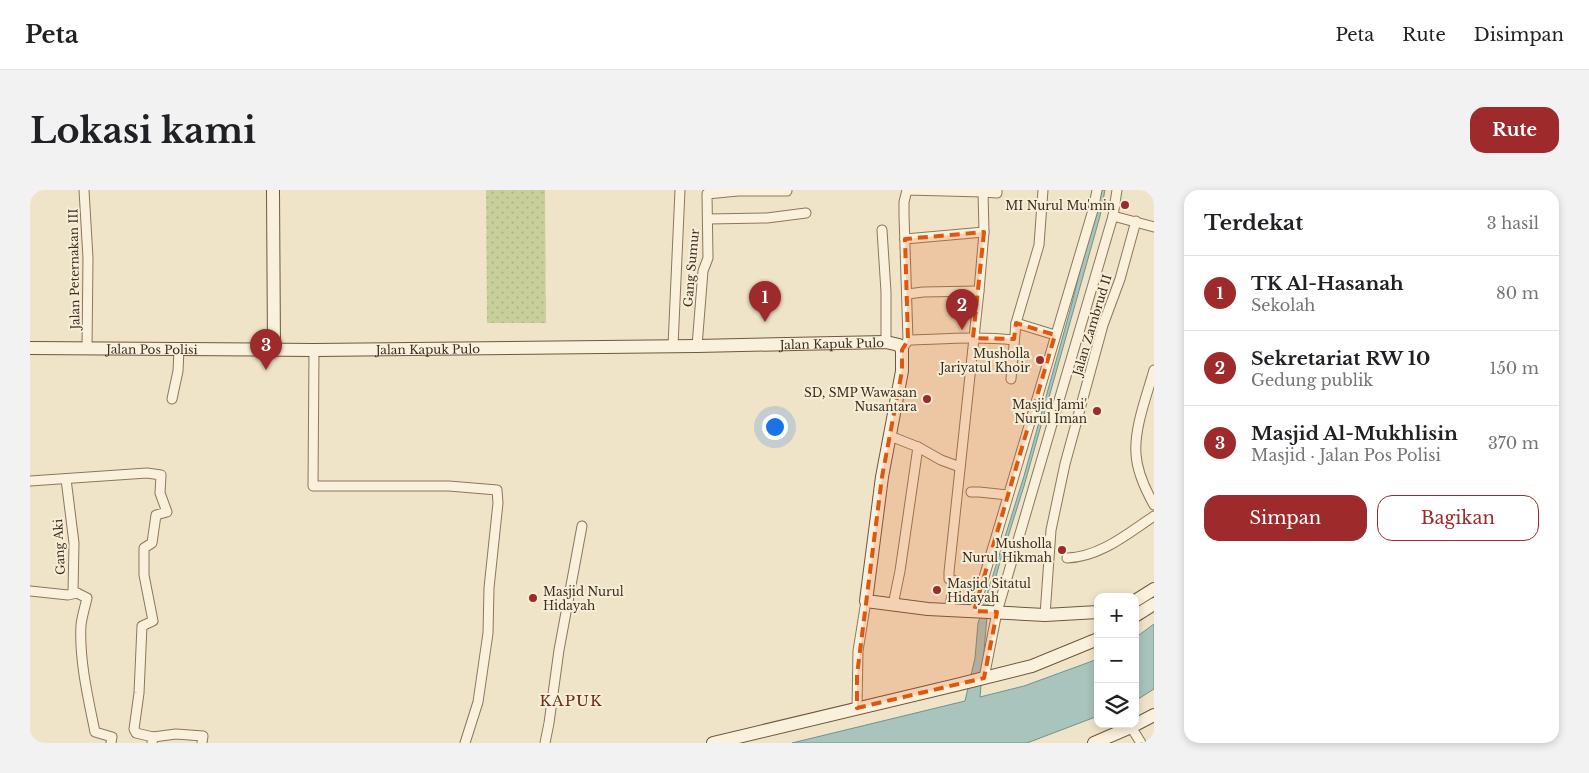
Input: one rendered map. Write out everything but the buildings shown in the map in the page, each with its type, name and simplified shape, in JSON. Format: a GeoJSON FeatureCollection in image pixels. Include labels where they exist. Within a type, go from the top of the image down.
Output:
{"type":"FeatureCollection","features":[{"type":"Feature","properties":{"kind":"street","name":"Jalan Peternakan III"},"geometry":{"type":"LineString","coordinates":[[84,190],[88,258],[87,348]]}},
{"type":"Feature","properties":{"kind":"street"},"geometry":{"type":"LineString","coordinates":[[273,190],[274,350]]}},
{"type":"Feature","properties":{"kind":"street"},"geometry":{"type":"LineString","coordinates":[[673,346],[680,190]]}},
{"type":"Feature","properties":{"kind":"street","name":"Gang Sumur"},"geometry":{"type":"LineString","coordinates":[[697,346],[703,271],[708,258],[707,194],[787,190]]}},
{"type":"Feature","properties":{"kind":"street"},"geometry":{"type":"LineString","coordinates":[[997,190],[997,193],[907,190],[904,202],[908,294],[905,345],[933,338],[1014,340]]}},
{"type":"Feature","properties":{"kind":"street"},"geometry":{"type":"LineString","coordinates":[[1011,379],[1016,323],[1039,246],[1043,190]]}},
{"type":"Feature","properties":{"kind":"street"},"geometry":{"type":"LineString","coordinates":[[983,678],[985,611],[1008,495],[1092,210],[1096,190]]}},
{"type":"Feature","properties":{"kind":"street"},"geometry":{"type":"LineString","coordinates":[[985,611],[1113,216],[1117,190]]}},
{"type":"Feature","properties":{"kind":"street"},"geometry":{"type":"LineString","coordinates":[[949,610],[956,581],[949,579],[973,338],[980,291],[984,232],[983,192]]}},
{"type":"Feature","properties":{"kind":"street"},"geometry":{"type":"LineString","coordinates":[[708,219],[767,218],[806,213]]}},
{"type":"Feature","properties":{"kind":"street"},"geometry":{"type":"LineString","coordinates":[[1113,216],[1154,227]]}},
{"type":"Feature","properties":{"kind":"street","name":"Jalan Zambrud II"},"geometry":{"type":"LineString","coordinates":[[1045,614],[1051,530],[1065,464],[1103,326],[1120,278],[1136,221]]}},
{"type":"Feature","properties":{"kind":"street"},"geometry":{"type":"LineString","coordinates":[[882,230],[886,292],[886,342]]}},
{"type":"Feature","properties":{"kind":"street"},"geometry":{"type":"LineString","coordinates":[[905,239],[984,232]]}},
{"type":"Feature","properties":{"kind":"street"},"geometry":{"type":"LineString","coordinates":[[908,294],[980,291]]}},
{"type":"Feature","properties":{"kind":"street"},"geometry":{"type":"LineString","coordinates":[[1016,323],[1055,335]]}},
{"type":"Feature","properties":{"kind":"street","name":"Jalan Kapuk Pulo"},"geometry":{"type":"LineString","coordinates":[[274,350],[697,346],[886,342],[905,345],[902,371],[882,477],[866,601]]}},
{"type":"Feature","properties":{"kind":"street","name":"Jalan Pos Polisi"},"geometry":{"type":"LineString","coordinates":[[30,348],[274,350]]}},
{"type":"Feature","properties":{"kind":"street"},"geometry":{"type":"LineString","coordinates":[[172,399],[178,371],[179,349]]}},
{"type":"Feature","properties":{"kind":"street"},"geometry":{"type":"LineString","coordinates":[[314,350],[313,486],[448,486],[498,490],[489,588],[488,633],[478,702],[465,743]]}},
{"type":"Feature","properties":{"kind":"street"},"geometry":{"type":"LineString","coordinates":[[1154,370],[1141,415],[1136,452],[1139,472],[1154,505]]}},
{"type":"Feature","properties":{"kind":"street"},"geometry":{"type":"LineString","coordinates":[[890,436],[960,467]]}},
{"type":"Feature","properties":{"kind":"street"},"geometry":{"type":"LineString","coordinates":[[893,605],[900,572],[918,447]]}},
{"type":"Feature","properties":{"kind":"street"},"geometry":{"type":"LineString","coordinates":[[30,481],[147,473],[161,475],[160,493],[167,512],[156,515],[152,543],[144,548],[144,576],[153,622],[142,626],[139,693],[134,729],[136,733],[152,740],[176,734],[203,736],[202,743]]}},
{"type":"Feature","properties":{"kind":"street","name":"Gang Aki"},"geometry":{"type":"LineString","coordinates":[[66,479],[74,543],[73,591],[77,593]]}},
{"type":"Feature","properties":{"kind":"street"},"geometry":{"type":"LineString","coordinates":[[971,492],[1008,495]]}},
{"type":"Feature","properties":{"kind":"street"},"geometry":{"type":"LineString","coordinates":[[1067,558],[1080,558],[1103,550],[1154,516]]}},
{"type":"Feature","properties":{"kind":"street"},"geometry":{"type":"LineString","coordinates":[[545,743],[559,650],[582,526]]}},
{"type":"Feature","properties":{"kind":"street"},"geometry":{"type":"LineString","coordinates":[[1139,598],[1154,589]]}},
{"type":"Feature","properties":{"kind":"street","name":"Gang Aki"},"geometry":{"type":"LineString","coordinates":[[30,591],[68,595],[77,593]]}},
{"type":"Feature","properties":{"kind":"street"},"geometry":{"type":"LineString","coordinates":[[77,593],[87,598],[81,622],[81,641],[88,700],[95,732],[112,737],[111,743]]}},
{"type":"Feature","properties":{"kind":"street"},"geometry":{"type":"LineString","coordinates":[[858,708],[858,651],[866,601],[949,610],[1045,614],[1094,612]]}},
{"type":"Feature","properties":{"kind":"street"},"geometry":{"type":"LineString","coordinates":[[1139,613],[1154,604]]}},
{"type":"Feature","properties":{"kind":"street"},"geometry":{"type":"LineString","coordinates":[[713,743],[1032,666],[1094,641]]}},
{"type":"Feature","properties":{"kind":"street"},"geometry":{"type":"LineString","coordinates":[[1139,723],[1154,715]]}},
{"type":"Feature","properties":{"kind":"street"},"geometry":{"type":"LineString","coordinates":[[1094,743],[1129,728]]}},
{"type":"Feature","properties":{"kind":"street"},"geometry":{"type":"LineString","coordinates":[[1132,728],[1141,743]]}},
{"type":"Feature","properties":{"kind":"highlighted area"},"geometry":{"type":"Polygon","coordinates":[[[984,232],[973,338],[1014,339],[1016,323],[1055,335],[974,611],[997,612],[984,678],[857,708],[857,675],[882,477],[902,371],[902,350],[908,340],[905,239],[984,232]]]}},
{"type":"Feature","properties":{"kind":"green space"},"geometry":{"type":"Polygon","coordinates":[[[486,190],[545,190],[546,323],[487,323],[486,190]]]}},
{"type":"Feature","properties":{"kind":"water"},"geometry":{"type":"Polygon","coordinates":[[[1100,190],[1105,190],[1100,216],[1024,486],[988,605],[980,697],[1024,686],[1094,660],[1094,718],[1027,743],[792,743],[965,701],[975,658],[978,623],[1024,476],[1071,307],[1100,190]]]}},
{"type":"Feature","properties":{"kind":"water"},"geometry":{"type":"Polygon","coordinates":[[[1154,624],[1154,689],[1139,698],[1139,638],[1139,635],[1154,624]]]}},
{"type":"Feature","properties":{"kind":"place","name":"MI Nurul Mu'min"},"geometry":{"type":"Point","coordinates":[1125,205]}},
{"type":"Feature","properties":{"kind":"place","name":"TK Al-Hasanah"},"geometry":{"type":"Point","coordinates":[765,322]}},
{"type":"Feature","properties":{"kind":"place","name":"Sekretariat RW 10"},"geometry":{"type":"Point","coordinates":[962,330]}},
{"type":"Feature","properties":{"kind":"place","name":"Musholla Jariyatul Khoir"},"geometry":{"type":"Point","coordinates":[1040,360]}},
{"type":"Feature","properties":{"kind":"place","name":"Masjid Al-Mukhlisin"},"geometry":{"type":"Point","coordinates":[266,370]}},
{"type":"Feature","properties":{"kind":"place","name":"SD, SMP Wawasan Nusantara"},"geometry":{"type":"Point","coordinates":[927,399]}},
{"type":"Feature","properties":{"kind":"place","name":"Masjid Jami' Nurul Iman"},"geometry":{"type":"Point","coordinates":[1097,411]}},
{"type":"Feature","properties":{"kind":"place","name":"Musholla Nurul Hikmah"},"geometry":{"type":"Point","coordinates":[1062,550]}},
{"type":"Feature","properties":{"kind":"place","name":"Masjid Sitatul Hidayah"},"geometry":{"type":"Point","coordinates":[937,590]}},
{"type":"Feature","properties":{"kind":"place","name":"Masjid Nurul Hidayah"},"geometry":{"type":"Point","coordinates":[533,598]}},
{"type":"Feature","properties":{"kind":"district","name":"KAPUK"},"geometry":{"type":"Point","coordinates":[571,700]}}]}
